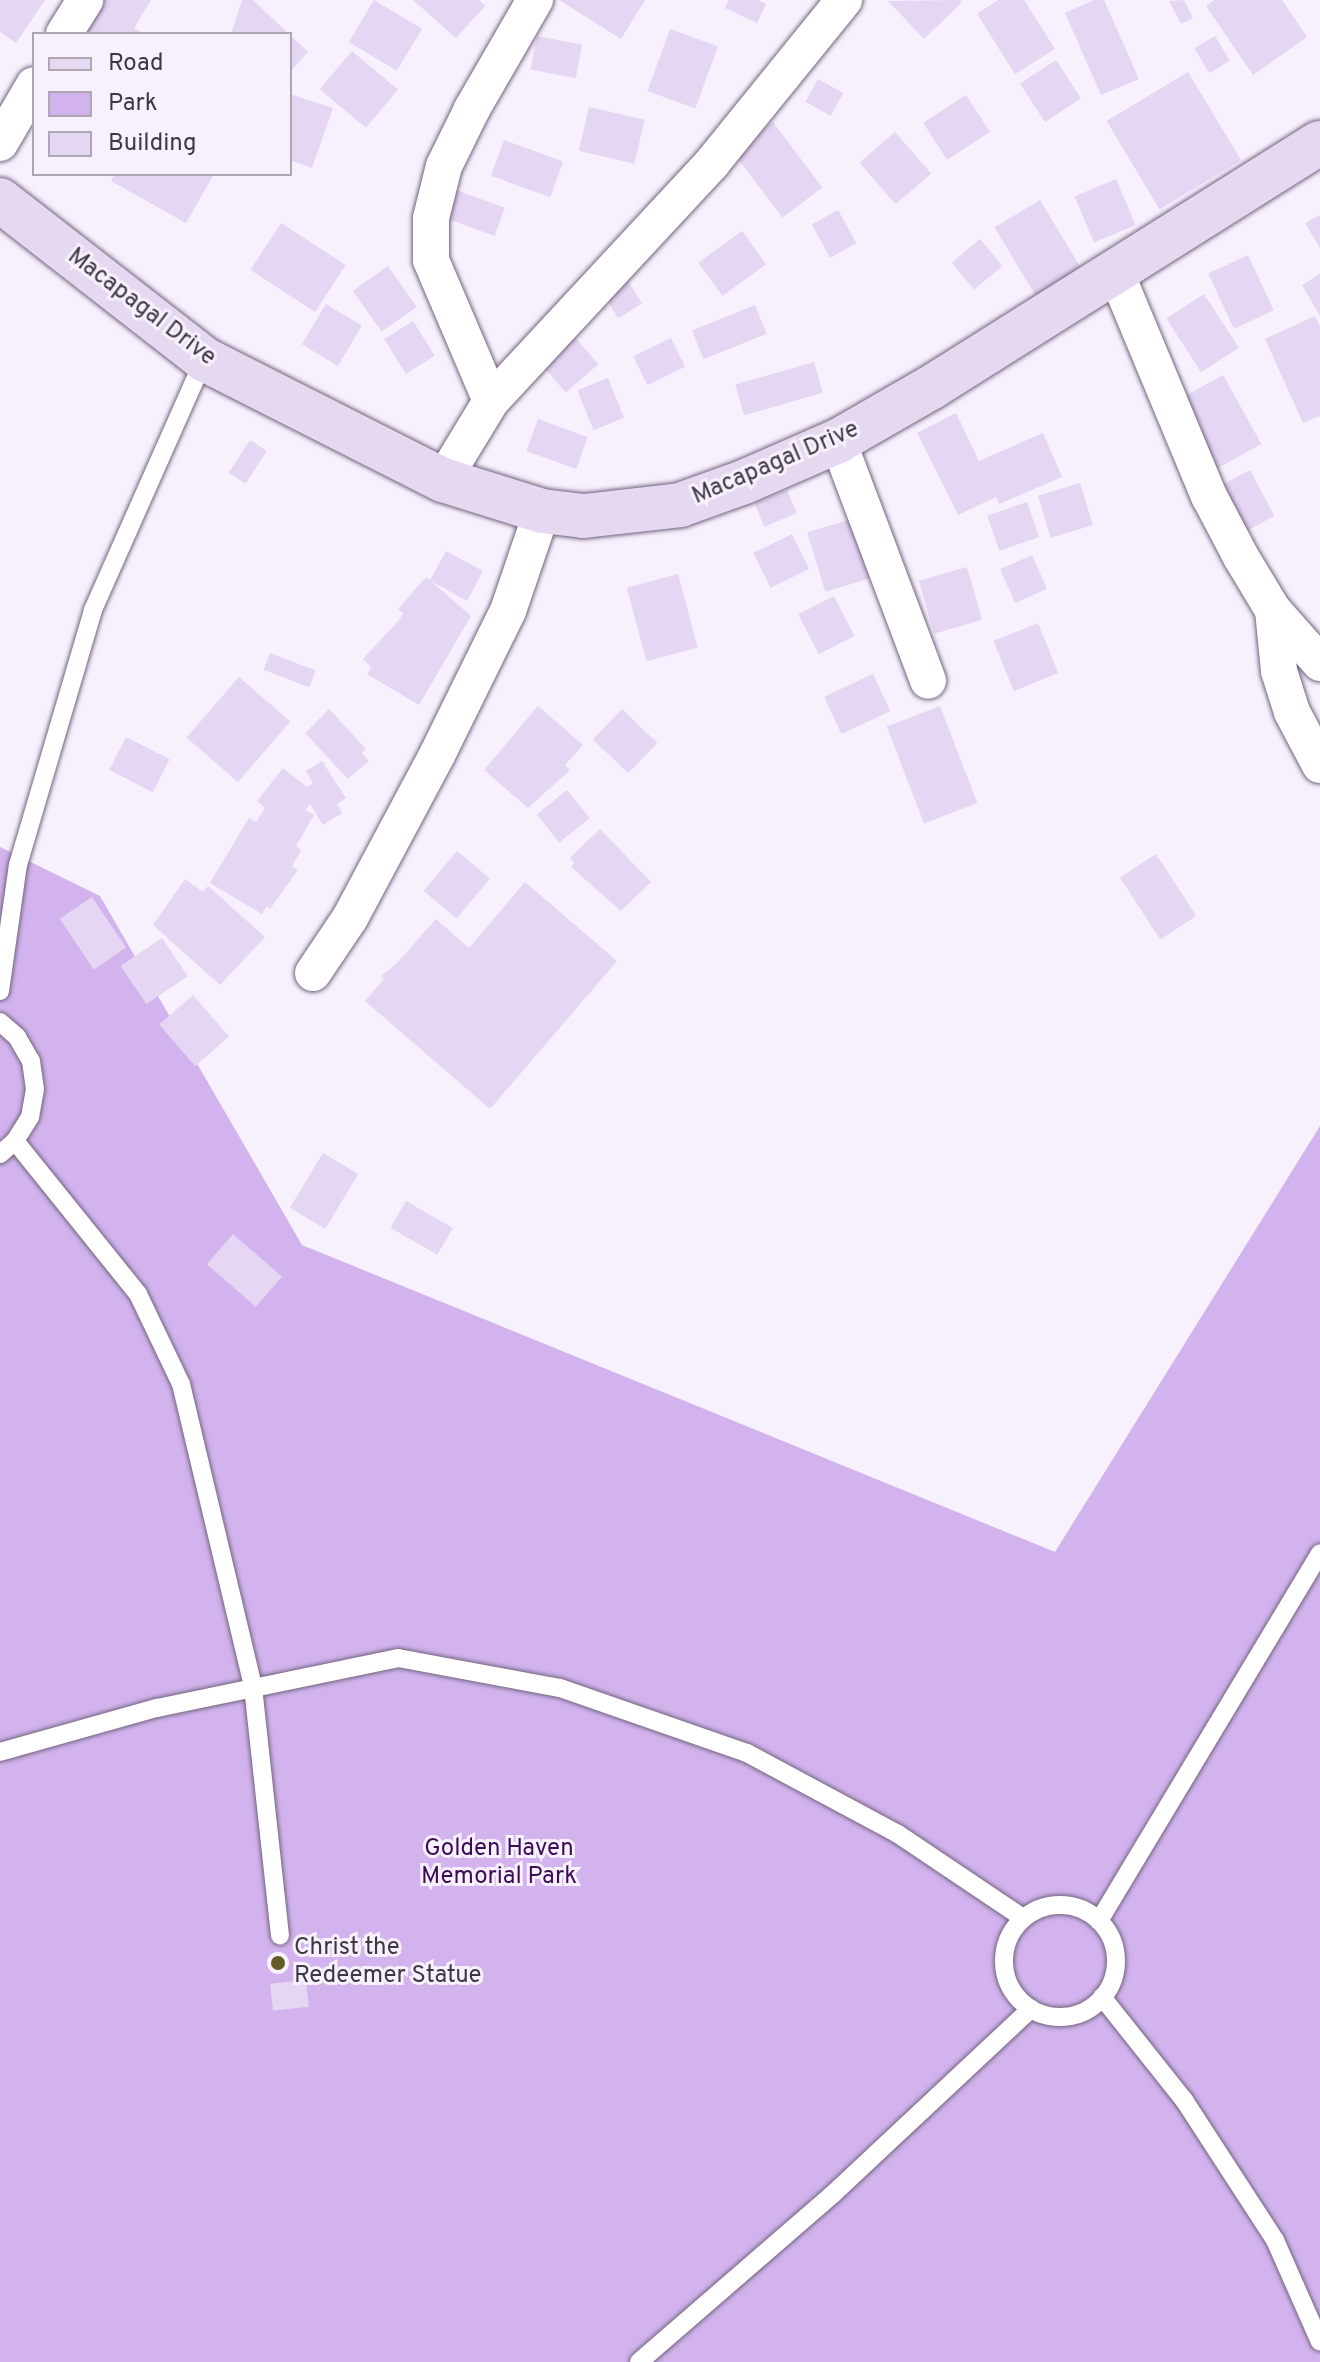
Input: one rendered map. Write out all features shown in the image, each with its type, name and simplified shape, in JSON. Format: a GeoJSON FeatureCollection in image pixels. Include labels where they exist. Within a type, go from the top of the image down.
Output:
{"type":"FeatureCollection","features":[{"type":"Feature","properties":{"kind":"main road","name":"Macapagal Drive"},"geometry":{"type":"LineString","coordinates":[[0,200],[204,359],[443,480],[542,511],[584,516],[680,505],[744,482],[838,441],[884,417],[1320,143]]}},
{"type":"Feature","properties":{"kind":"street"},"geometry":{"type":"LineString","coordinates":[[65,32],[85,0]]}},
{"type":"Feature","properties":{"kind":"street"},"geometry":{"type":"LineString","coordinates":[[491,401],[431,260],[431,218],[444,166],[472,109],[535,0]]}},
{"type":"Feature","properties":{"kind":"street"},"geometry":{"type":"LineString","coordinates":[[443,480],[491,401],[712,163],[844,0]]}},
{"type":"Feature","properties":{"kind":"street"},"geometry":{"type":"LineString","coordinates":[[0,143],[32,88]]}},
{"type":"Feature","properties":{"kind":"street"},"geometry":{"type":"LineString","coordinates":[[1116,273],[1209,496],[1273,610],[1320,663]]}},
{"type":"Feature","properties":{"kind":"street"},"geometry":{"type":"LineString","coordinates":[[838,441],[928,681]]}},
{"type":"Feature","properties":{"kind":"street"},"geometry":{"type":"LineString","coordinates":[[313,973],[350,918],[438,753],[508,611],[542,511]]}},
{"type":"Feature","properties":{"kind":"street"},"geometry":{"type":"LineString","coordinates":[[1273,610],[1279,671],[1292,712],[1320,765]]}},
{"type":"Feature","properties":{"kind":"lane"},"geometry":{"type":"LineString","coordinates":[[0,991],[18,865],[93,610],[204,359]]}},
{"type":"Feature","properties":{"kind":"lane"},"geometry":{"type":"LineString","coordinates":[[0,1022],[17,1037],[31,1061],[35,1089],[30,1117],[15,1141],[0,1154]]}},
{"type":"Feature","properties":{"kind":"lane"},"geometry":{"type":"LineString","coordinates":[[15,1141],[138,1294],[181,1384],[253,1687],[280,1936]]}},
{"type":"Feature","properties":{"kind":"lane"},"geometry":{"type":"LineString","coordinates":[[1099,1921],[1320,1553]]}},
{"type":"Feature","properties":{"kind":"lane"},"geometry":{"type":"LineString","coordinates":[[0,1752],[157,1708],[398,1658],[560,1688],[747,1753],[898,1834],[1023,1918]]}},
{"type":"Feature","properties":{"kind":"lane"},"geometry":{"type":"LineString","coordinates":[[1053,1905],[1070,1905],[1099,1921],[1109,1934],[1115,1966],[1102,1997],[1076,2014],[1061,2017],[1031,2009],[1017,1997],[1004,1966],[1005,1947],[1023,1918],[1053,1905]]}},
{"type":"Feature","properties":{"kind":"lane"},"geometry":{"type":"LineString","coordinates":[[1102,1997],[1184,2100],[1275,2240],[1320,2342]]}},
{"type":"Feature","properties":{"kind":"lane"},"geometry":{"type":"LineString","coordinates":[[639,2362],[833,2194],[1031,2009]]}},
{"type":"Feature","properties":{"kind":"green space","name":"Golden Haven Memorial Park"},"geometry":{"type":"Polygon","coordinates":[[[0,847],[100,896],[302,1245],[1055,1552],[1320,1126],[1320,2362],[0,2362],[0,847]]]}},
{"type":"Feature","properties":{"kind":"building"},"geometry":{"type":"Polygon","coordinates":[[[0,0],[45,0],[16,43],[0,32],[0,0]]]}},
{"type":"Feature","properties":{"kind":"building"},"geometry":{"type":"Polygon","coordinates":[[[102,0],[151,0],[134,28],[141,32],[82,32],[102,0]]]}},
{"type":"Feature","properties":{"kind":"building"},"geometry":{"type":"Polygon","coordinates":[[[242,0],[253,0],[287,32],[232,32],[242,0]]]}},
{"type":"Feature","properties":{"kind":"building"},"geometry":{"type":"Polygon","coordinates":[[[374,0],[422,29],[397,71],[349,42],[374,0]]]}},
{"type":"Feature","properties":{"kind":"building"},"geometry":{"type":"Polygon","coordinates":[[[413,0],[479,0],[485,6],[456,38],[413,0]]]}},
{"type":"Feature","properties":{"kind":"building"},"geometry":{"type":"Polygon","coordinates":[[[559,0],[645,0],[621,39],[559,0]]]}},
{"type":"Feature","properties":{"kind":"building"},"geometry":{"type":"Polygon","coordinates":[[[729,0],[758,0],[766,4],[757,23],[725,8],[729,0]]]}},
{"type":"Feature","properties":{"kind":"building"},"geometry":{"type":"Polygon","coordinates":[[[998,0],[1024,0],[1055,49],[1015,74],[977,14],[998,0]]]}},
{"type":"Feature","properties":{"kind":"building"},"geometry":{"type":"Polygon","coordinates":[[[1094,0],[1104,0],[1139,79],[1101,95],[1065,13],[1094,0]]]}},
{"type":"Feature","properties":{"kind":"building"},"geometry":{"type":"Polygon","coordinates":[[[1184,0],[1193,18],[1181,24],[1169,1],[1184,0]]]}},
{"type":"Feature","properties":{"kind":"building"},"geometry":{"type":"Polygon","coordinates":[[[1214,0],[1282,0],[1307,37],[1253,75],[1206,6],[1214,0]]]}},
{"type":"Feature","properties":{"kind":"building"},"geometry":{"type":"Polygon","coordinates":[[[888,1],[962,2],[924,39],[888,1]]]}},
{"type":"Feature","properties":{"kind":"building"},"geometry":{"type":"Polygon","coordinates":[[[670,29],[718,46],[695,108],[647,91],[670,29]]]}},
{"type":"Feature","properties":{"kind":"building"},"geometry":{"type":"Polygon","coordinates":[[[537,36],[582,45],[576,78],[531,69],[537,36]]]}},
{"type":"Feature","properties":{"kind":"building"},"geometry":{"type":"Polygon","coordinates":[[[1215,36],[1230,61],[1209,73],[1194,48],[1215,36]]]}},
{"type":"Feature","properties":{"kind":"building"},"geometry":{"type":"Polygon","coordinates":[[[292,37],[308,52],[292,70],[292,37]]]}},
{"type":"Feature","properties":{"kind":"building"},"geometry":{"type":"Polygon","coordinates":[[[352,51],[398,90],[366,128],[320,89],[352,51]]]}},
{"type":"Feature","properties":{"kind":"building"},"geometry":{"type":"Polygon","coordinates":[[[1056,60],[1081,99],[1045,122],[1020,83],[1056,60]]]}},
{"type":"Feature","properties":{"kind":"building"},"geometry":{"type":"Polygon","coordinates":[[[1188,72],[1241,160],[1160,209],[1107,121],[1188,72]]]}},
{"type":"Feature","properties":{"kind":"building"},"geometry":{"type":"Polygon","coordinates":[[[818,79],[843,93],[831,116],[805,102],[818,79]]]}},
{"type":"Feature","properties":{"kind":"building"},"geometry":{"type":"Polygon","coordinates":[[[292,95],[333,108],[312,168],[292,161],[292,95]]]}},
{"type":"Feature","properties":{"kind":"building"},"geometry":{"type":"Polygon","coordinates":[[[966,95],[990,132],[947,160],[923,123],[966,95]]]}},
{"type":"Feature","properties":{"kind":"building"},"geometry":{"type":"Polygon","coordinates":[[[589,107],[645,120],[634,164],[579,151],[589,107]]]}},
{"type":"Feature","properties":{"kind":"building"},"geometry":{"type":"Polygon","coordinates":[[[773,122],[822,187],[782,218],[733,152],[773,122]]]}},
{"type":"Feature","properties":{"kind":"building"},"geometry":{"type":"Polygon","coordinates":[[[895,132],[931,174],[896,204],[860,163],[895,132]]]}},
{"type":"Feature","properties":{"kind":"building"},"geometry":{"type":"Polygon","coordinates":[[[504,140],[563,162],[550,197],[491,176],[504,140]]]}},
{"type":"Feature","properties":{"kind":"building"},"geometry":{"type":"Polygon","coordinates":[[[114,176],[213,176],[186,223],[111,181],[114,176]]]}},
{"type":"Feature","properties":{"kind":"building"},"geometry":{"type":"Polygon","coordinates":[[[1116,179],[1136,225],[1094,243],[1075,197],[1116,179]]]}},
{"type":"Feature","properties":{"kind":"building"},"geometry":{"type":"Polygon","coordinates":[[[456,190],[505,208],[495,236],[446,218],[456,190]]]}},
{"type":"Feature","properties":{"kind":"building"},"geometry":{"type":"Polygon","coordinates":[[[1040,200],[1081,268],[1035,295],[995,227],[1040,200]]]}},
{"type":"Feature","properties":{"kind":"building"},"geometry":{"type":"Polygon","coordinates":[[[838,210],[856,243],[830,258],[812,225],[838,210]]]}},
{"type":"Feature","properties":{"kind":"building"},"geometry":{"type":"Polygon","coordinates":[[[1320,215],[1320,248],[1305,223],[1320,215]]]}},
{"type":"Feature","properties":{"kind":"building"},"geometry":{"type":"Polygon","coordinates":[[[281,223],[346,265],[315,312],[251,270],[281,223]]]}},
{"type":"Feature","properties":{"kind":"building"},"geometry":{"type":"Polygon","coordinates":[[[742,231],[766,264],[722,296],[698,263],[742,231]]]}},
{"type":"Feature","properties":{"kind":"building"},"geometry":{"type":"Polygon","coordinates":[[[980,239],[1002,266],[974,290],[952,263],[980,239]]]}},
{"type":"Feature","properties":{"kind":"building"},"geometry":{"type":"Polygon","coordinates":[[[1248,255],[1274,310],[1234,329],[1208,274],[1248,255]]]}},
{"type":"Feature","properties":{"kind":"building"},"geometry":{"type":"Polygon","coordinates":[[[388,266],[417,307],[381,332],[353,291],[388,266]]]}},
{"type":"Feature","properties":{"kind":"building"},"geometry":{"type":"Polygon","coordinates":[[[623,273],[642,304],[618,318],[599,288],[623,273]]]}},
{"type":"Feature","properties":{"kind":"building"},"geometry":{"type":"Polygon","coordinates":[[[1320,274],[1320,316],[1302,285],[1320,274]]]}},
{"type":"Feature","properties":{"kind":"building"},"geometry":{"type":"Polygon","coordinates":[[[1204,294],[1239,348],[1201,372],[1166,319],[1204,294]]]}},
{"type":"Feature","properties":{"kind":"building"},"geometry":{"type":"Polygon","coordinates":[[[326,304],[362,326],[338,366],[302,344],[326,304]]]}},
{"type":"Feature","properties":{"kind":"building"},"geometry":{"type":"Polygon","coordinates":[[[755,305],[767,334],[704,359],[692,330],[755,305]]]}},
{"type":"Feature","properties":{"kind":"building"},"geometry":{"type":"Polygon","coordinates":[[[1315,316],[1320,327],[1320,416],[1303,423],[1265,339],[1315,316]]]}},
{"type":"Feature","properties":{"kind":"building"},"geometry":{"type":"Polygon","coordinates":[[[413,321],[435,356],[406,374],[384,339],[413,321]]]}},
{"type":"Feature","properties":{"kind":"building"},"geometry":{"type":"Polygon","coordinates":[[[572,334],[598,364],[566,392],[540,362],[572,334]]]}},
{"type":"Feature","properties":{"kind":"building"},"geometry":{"type":"Polygon","coordinates":[[[671,338],[685,367],[647,385],[633,356],[671,338]]]}},
{"type":"Feature","properties":{"kind":"building"},"geometry":{"type":"Polygon","coordinates":[[[814,362],[823,393],[744,415],[735,385],[814,362]]]}},
{"type":"Feature","properties":{"kind":"building"},"geometry":{"type":"Polygon","coordinates":[[[1223,375],[1261,444],[1217,469],[1178,400],[1223,375]]]}},
{"type":"Feature","properties":{"kind":"building"},"geometry":{"type":"Polygon","coordinates":[[[608,378],[624,418],[594,430],[577,390],[608,378]]]}},
{"type":"Feature","properties":{"kind":"building"},"geometry":{"type":"Polygon","coordinates":[[[956,413],[979,461],[1043,433],[1062,477],[999,504],[996,497],[958,515],[917,433],[956,413]]]}},
{"type":"Feature","properties":{"kind":"building"},"geometry":{"type":"Polygon","coordinates":[[[538,419],[588,437],[576,469],[526,451],[538,419]]]}},
{"type":"Feature","properties":{"kind":"building"},"geometry":{"type":"Polygon","coordinates":[[[250,440],[267,451],[246,484],[229,473],[250,440]]]}},
{"type":"Feature","properties":{"kind":"building"},"geometry":{"type":"Polygon","coordinates":[[[1250,470],[1274,516],[1240,534],[1216,488],[1250,470]]]}},
{"type":"Feature","properties":{"kind":"building"},"geometry":{"type":"Polygon","coordinates":[[[1080,483],[1093,525],[1051,538],[1038,496],[1080,483]]]}},
{"type":"Feature","properties":{"kind":"building"},"geometry":{"type":"Polygon","coordinates":[[[787,490],[797,513],[765,527],[755,504],[787,490]]]}},
{"type":"Feature","properties":{"kind":"building"},"geometry":{"type":"Polygon","coordinates":[[[1027,502],[1039,537],[999,551],[987,516],[1027,502]]]}},
{"type":"Feature","properties":{"kind":"building"},"geometry":{"type":"Polygon","coordinates":[[[855,518],[873,577],[825,592],[807,533],[855,518]]]}},
{"type":"Feature","properties":{"kind":"building"},"geometry":{"type":"Polygon","coordinates":[[[792,534],[809,569],[770,588],[753,553],[792,534]]]}},
{"type":"Feature","properties":{"kind":"building"},"geometry":{"type":"Polygon","coordinates":[[[446,551],[483,571],[467,601],[431,581],[471,616],[419,705],[367,674],[371,667],[363,659],[400,619],[403,613],[398,609],[426,577],[430,580],[446,551]]]}},
{"type":"Feature","properties":{"kind":"building"},"geometry":{"type":"Polygon","coordinates":[[[1032,555],[1047,589],[1015,603],[1000,569],[1032,555]]]}},
{"type":"Feature","properties":{"kind":"building"},"geometry":{"type":"Polygon","coordinates":[[[967,567],[982,620],[934,634],[919,581],[967,567]]]}},
{"type":"Feature","properties":{"kind":"building"},"geometry":{"type":"Polygon","coordinates":[[[678,574],[698,647],[646,661],[627,588],[678,574]]]}},
{"type":"Feature","properties":{"kind":"building"},"geometry":{"type":"Polygon","coordinates":[[[834,596],[854,636],[819,654],[798,614],[834,596]]]}},
{"type":"Feature","properties":{"kind":"building"},"geometry":{"type":"Polygon","coordinates":[[[1038,623],[1058,673],[1014,691],[993,641],[1038,623]]]}},
{"type":"Feature","properties":{"kind":"building"},"geometry":{"type":"Polygon","coordinates":[[[270,653],[316,671],[309,687],[264,670],[270,653]]]}},
{"type":"Feature","properties":{"kind":"building"},"geometry":{"type":"Polygon","coordinates":[[[873,674],[890,711],[841,734],[824,697],[873,674]]]}},
{"type":"Feature","properties":{"kind":"building"},"geometry":{"type":"Polygon","coordinates":[[[239,677],[290,722],[238,782],[187,737],[239,677]]]}},
{"type":"Feature","properties":{"kind":"building"},"geometry":{"type":"Polygon","coordinates":[[[538,706],[583,745],[565,765],[570,770],[528,808],[484,770],[538,706]]]}},
{"type":"Feature","properties":{"kind":"building"},"geometry":{"type":"Polygon","coordinates":[[[940,706],[977,803],[924,824],[887,726],[940,706]]]}},
{"type":"Feature","properties":{"kind":"building"},"geometry":{"type":"Polygon","coordinates":[[[329,709],[366,749],[362,753],[369,761],[348,779],[305,733],[329,709]]]}},
{"type":"Feature","properties":{"kind":"building"},"geometry":{"type":"Polygon","coordinates":[[[622,709],[657,743],[628,773],[593,739],[622,709]]]}},
{"type":"Feature","properties":{"kind":"building"},"geometry":{"type":"Polygon","coordinates":[[[126,737],[170,759],[153,792],[109,770],[126,737]]]}},
{"type":"Feature","properties":{"kind":"building"},"geometry":{"type":"Polygon","coordinates":[[[322,761],[346,798],[337,804],[342,813],[323,825],[310,804],[305,810],[314,815],[296,846],[301,850],[292,866],[298,870],[270,909],[267,906],[262,914],[210,883],[249,818],[256,822],[265,808],[257,801],[283,768],[307,787],[313,783],[306,771],[322,761]]]}},
{"type":"Feature","properties":{"kind":"building"},"geometry":{"type":"Polygon","coordinates":[[[567,790],[590,818],[559,843],[537,815],[567,790]]]}},
{"type":"Feature","properties":{"kind":"building"},"geometry":{"type":"Polygon","coordinates":[[[600,829],[651,882],[621,911],[571,867],[574,863],[570,858],[600,829]]]}},
{"type":"Feature","properties":{"kind":"building"},"geometry":{"type":"Polygon","coordinates":[[[457,851],[490,879],[457,918],[424,891],[457,851]]]}},
{"type":"Feature","properties":{"kind":"building"},"geometry":{"type":"Polygon","coordinates":[[[1156,854],[1196,916],[1160,939],[1120,877],[1156,854]]]}},
{"type":"Feature","properties":{"kind":"building"},"geometry":{"type":"Polygon","coordinates":[[[185,879],[203,892],[208,886],[265,937],[220,985],[153,925],[185,879]]]}},
{"type":"Feature","properties":{"kind":"building"},"geometry":{"type":"Polygon","coordinates":[[[525,882],[617,961],[490,1109],[365,1001],[384,979],[381,976],[397,963],[436,919],[469,948],[525,882]]]}},
{"type":"Feature","properties":{"kind":"building"},"geometry":{"type":"Polygon","coordinates":[[[92,897],[126,948],[94,969],[60,919],[92,897]]]}},
{"type":"Feature","properties":{"kind":"building"},"geometry":{"type":"Polygon","coordinates":[[[162,938],[188,976],[146,1004],[121,966],[162,938]]]}},
{"type":"Feature","properties":{"kind":"building"},"geometry":{"type":"Polygon","coordinates":[[[193,995],[229,1037],[195,1066],[159,1025],[193,995]]]}},
{"type":"Feature","properties":{"kind":"building"},"geometry":{"type":"Polygon","coordinates":[[[323,1153],[358,1174],[325,1229],[290,1208],[323,1153]]]}},
{"type":"Feature","properties":{"kind":"building"},"geometry":{"type":"Polygon","coordinates":[[[406,1201],[453,1228],[437,1255],[390,1228],[406,1201]]]}},
{"type":"Feature","properties":{"kind":"building"},"geometry":{"type":"Polygon","coordinates":[[[233,1234],[282,1277],[256,1307],[207,1264],[233,1234]]]}},
{"type":"Feature","properties":{"kind":"building"},"geometry":{"type":"Polygon","coordinates":[[[306,1980],[309,2007],[273,2011],[270,1984],[306,1980]]]}},
{"type":"Feature","properties":{"kind":"place","name":"Christ the Redeemer Statue"},"geometry":{"type":"Point","coordinates":[278,1963]}}]}
